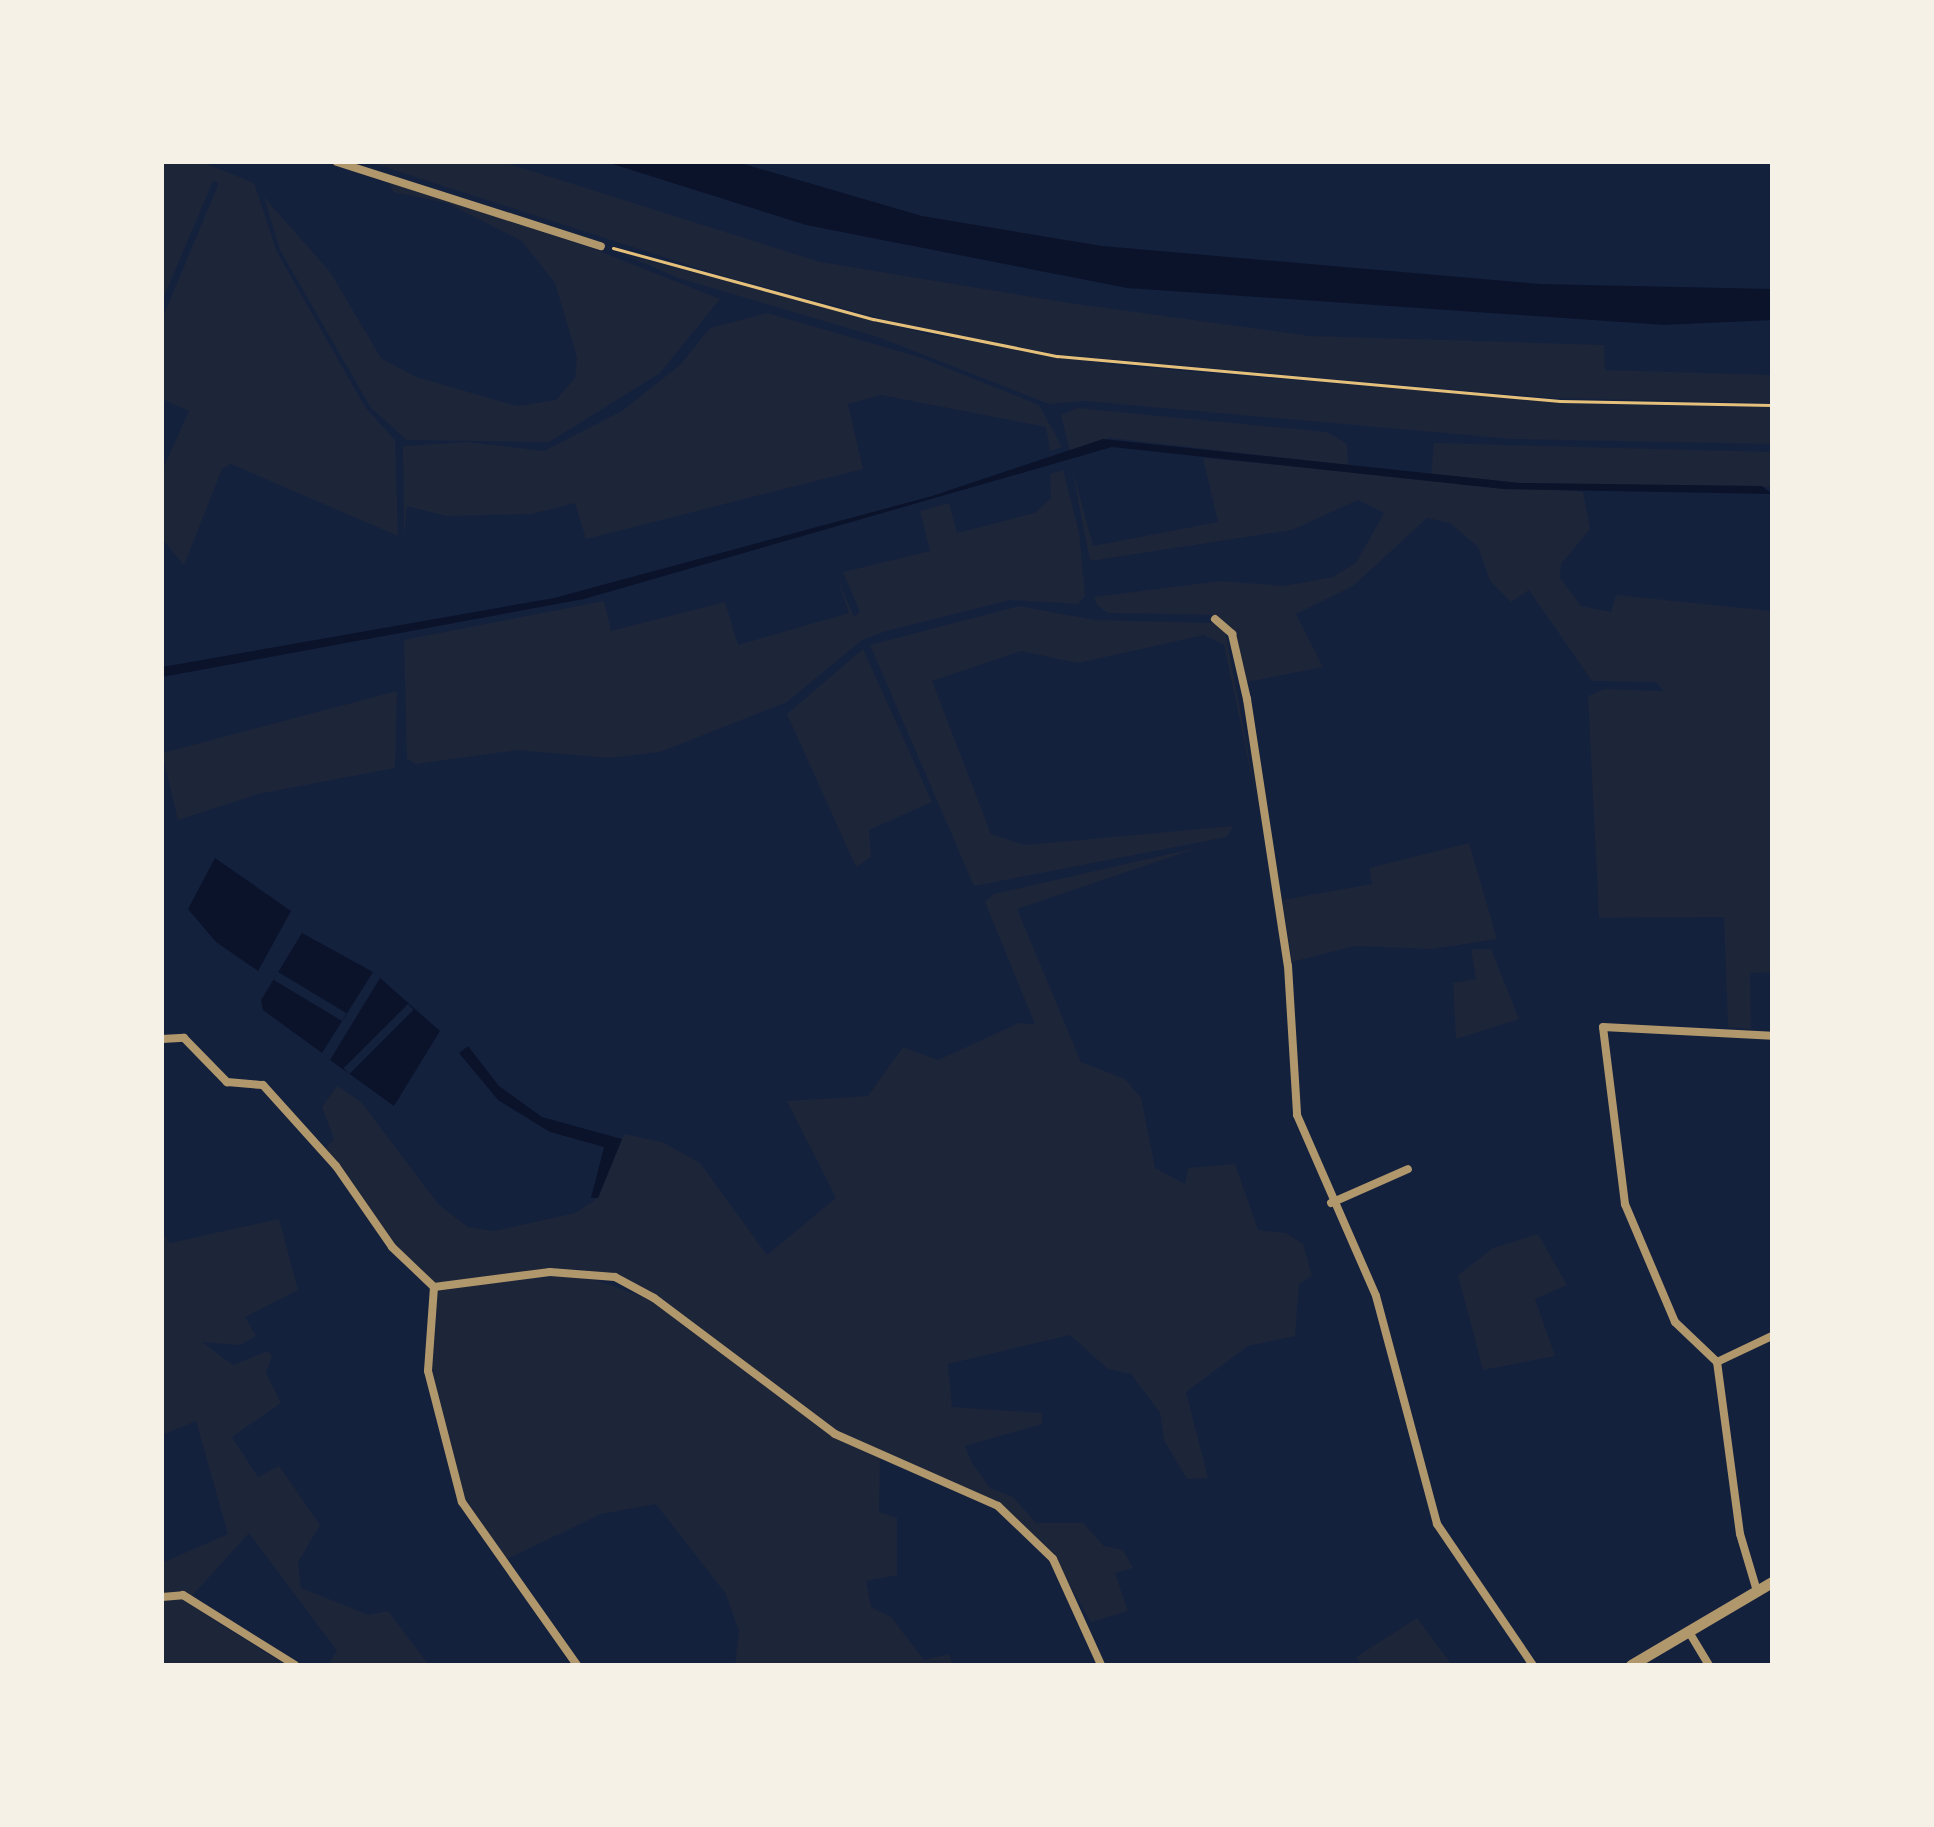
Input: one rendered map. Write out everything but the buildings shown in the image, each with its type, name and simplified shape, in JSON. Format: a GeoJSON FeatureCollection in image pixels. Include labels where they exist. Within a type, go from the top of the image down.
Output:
{"type":"FeatureCollection","features":[{"type":"Feature","properties":{"kind":"street"},"geometry":{"type":"LineString","coordinates":[[337,162],[601,246]]}},
{"type":"Feature","properties":{"kind":"street"},"geometry":{"type":"LineString","coordinates":[[1215,619],[1232,634],[1247,699],[1288,966],[1297,1115],[1331,1203],[1376,1296],[1437,1524],[1533,1665]]}},
{"type":"Feature","properties":{"kind":"street"},"geometry":{"type":"LineString","coordinates":[[1757,1591],[1740,1534],[1717,1362],[1675,1322],[1625,1204],[1603,1027],[1772,1036]]}},
{"type":"Feature","properties":{"kind":"street"},"geometry":{"type":"LineString","coordinates":[[162,1039],[184,1038],[227,1082],[263,1085],[336,1166],[392,1247],[434,1287],[585,1271],[654,1298],[835,1434],[998,1506],[1053,1559],[1101,1665]]}},
{"type":"Feature","properties":{"kind":"street"},"geometry":{"type":"LineString","coordinates":[[1331,1203],[1408,1169]]}},
{"type":"Feature","properties":{"kind":"street"},"geometry":{"type":"LineString","coordinates":[[434,1287],[428,1371],[462,1502],[577,1665]]}},
{"type":"Feature","properties":{"kind":"street"},"geometry":{"type":"LineString","coordinates":[[1717,1362],[1772,1336]]}},
{"type":"Feature","properties":{"kind":"street"},"geometry":{"type":"LineString","coordinates":[[1631,1665],[1772,1582]]}},
{"type":"Feature","properties":{"kind":"street"},"geometry":{"type":"LineString","coordinates":[[162,1597],[183,1595],[295,1665]]}},
{"type":"Feature","properties":{"kind":"street"},"geometry":{"type":"LineString","coordinates":[[1689,1632],[1709,1665]]}},
{"type":"Feature","properties":{"kind":"path"},"geometry":{"type":"LineString","coordinates":[[601,246],[925,331],[1057,356],[1545,400],[1772,405]]}},
{"type":"Feature","properties":{"kind":"shaded area"},"geometry":{"type":"Polygon","coordinates":[[[162,162],[202,162],[254,183],[277,252],[365,407],[395,440],[398,536],[231,464],[222,469],[184,565],[162,539],[162,471],[189,411],[162,399],[162,319],[219,183],[213,181],[162,301],[162,162]]]}},
{"type":"Feature","properties":{"kind":"shaded area"},"geometry":{"type":"Polygon","coordinates":[[[369,162],[503,162],[820,262],[1069,303],[1311,336],[1604,345],[1605,370],[1772,375],[1772,403],[1552,398],[1059,355],[905,325],[713,273],[369,162]]]}},
{"type":"Feature","properties":{"kind":"shaded area"},"geometry":{"type":"Polygon","coordinates":[[[606,162],[737,162],[922,216],[1102,246],[1541,284],[1772,289],[1772,320],[1664,325],[1127,288],[806,225],[606,162]]]}},
{"type":"Feature","properties":{"kind":"shaded area"},"geometry":{"type":"Polygon","coordinates":[[[389,181],[594,249],[720,299],[660,373],[549,442],[407,440],[371,408],[280,250],[264,197],[330,272],[381,358],[416,377],[517,406],[556,400],[575,378],[577,357],[555,283],[522,241],[447,203],[393,192],[389,181]]]}},
{"type":"Feature","properties":{"kind":"shaded area"},"geometry":{"type":"Polygon","coordinates":[[[623,254],[927,334],[1111,365],[1585,404],[1772,407],[1772,444],[1512,439],[1085,401],[1049,404],[878,337],[678,278],[623,254]]]}},
{"type":"Feature","properties":{"kind":"shaded area"},"geometry":{"type":"Polygon","coordinates":[[[767,313],[919,357],[1039,405],[1062,447],[1050,451],[1046,427],[881,395],[848,404],[863,469],[586,539],[575,503],[532,514],[447,516],[407,506],[404,538],[403,446],[468,442],[544,451],[622,411],[680,365],[710,328],[767,313]]]}},
{"type":"Feature","properties":{"kind":"shaded area"},"geometry":{"type":"Polygon","coordinates":[[[1077,408],[1327,432],[1347,444],[1348,465],[1110,438],[1070,452],[1061,415],[1077,408]]]}},
{"type":"Feature","properties":{"kind":"shaded area"},"geometry":{"type":"Polygon","coordinates":[[[1103,439],[1520,483],[1762,486],[1772,494],[1503,489],[1112,447],[584,599],[162,677],[162,667],[554,598],[932,496],[1103,439]]]}},
{"type":"Feature","properties":{"kind":"shaded area"},"geometry":{"type":"Polygon","coordinates":[[[1434,443],[1772,452],[1772,487],[1520,483],[1431,474],[1434,443]]]}},
{"type":"Feature","properties":{"kind":"shaded area"},"geometry":{"type":"Polygon","coordinates":[[[1203,458],[1583,492],[1590,529],[1561,564],[1560,578],[1581,606],[1611,612],[1616,595],[1772,611],[1772,972],[1750,973],[1751,1029],[1728,1027],[1724,917],[1599,918],[1588,696],[1605,689],[1664,691],[1656,682],[1592,681],[1529,590],[1511,602],[1490,581],[1478,547],[1450,523],[1427,518],[1353,586],[1296,614],[1323,667],[1247,682],[1235,631],[1217,615],[1108,613],[1097,605],[1094,597],[1220,581],[1284,586],[1333,577],[1356,563],[1384,513],[1358,500],[1292,530],[1090,561],[1072,468],[1093,546],[1218,522],[1203,458]]]}},
{"type":"Feature","properties":{"kind":"shaded area"},"geometry":{"type":"Polygon","coordinates":[[[1063,470],[1079,532],[1085,596],[1078,604],[1010,600],[886,631],[862,640],[787,702],[660,752],[609,758],[517,750],[416,764],[407,759],[404,640],[604,601],[611,631],[725,602],[738,645],[849,613],[836,575],[854,617],[860,612],[843,572],[930,551],[920,511],[949,503],[957,533],[1035,513],[1051,498],[1050,474],[1063,470]]]}},
{"type":"Feature","properties":{"kind":"shaded area"},"geometry":{"type":"Polygon","coordinates":[[[1019,606],[1094,620],[1213,623],[1225,630],[1261,820],[1224,645],[1204,635],[1078,663],[1021,651],[932,681],[991,834],[1025,845],[1233,826],[1227,837],[974,886],[870,645],[1019,606]]]}},
{"type":"Feature","properties":{"kind":"shaded area"},"geometry":{"type":"Polygon","coordinates":[[[863,649],[932,802],[869,830],[871,857],[856,867],[787,714],[863,649]]]}},
{"type":"Feature","properties":{"kind":"shaded area"},"geometry":{"type":"Polygon","coordinates":[[[397,691],[395,768],[258,794],[178,820],[162,753],[397,691]]]}},
{"type":"Feature","properties":{"kind":"shaded area"},"geometry":{"type":"Polygon","coordinates":[[[1469,843],[1497,939],[1432,949],[1355,946],[1292,962],[1282,900],[1372,884],[1369,868],[1469,843]]]}},
{"type":"Feature","properties":{"kind":"shaded area"},"geometry":{"type":"Polygon","coordinates":[[[1200,847],[1017,909],[1081,1062],[1125,1079],[1141,1098],[1155,1168],[1185,1184],[1188,1168],[1235,1164],[1258,1230],[1286,1233],[1303,1244],[1312,1276],[1299,1284],[1295,1336],[1248,1346],[1186,1392],[1208,1478],[1187,1479],[1164,1440],[1160,1413],[1131,1374],[1108,1369],[1070,1335],[948,1364],[952,1407],[1042,1413],[1042,1424],[965,1446],[972,1463],[990,1488],[1013,1497],[1036,1523],[1083,1523],[1104,1546],[1123,1550],[1133,1568],[1115,1573],[1128,1611],[1091,1622],[1056,1561],[1004,1508],[836,1430],[656,1296],[579,1269],[436,1284],[402,1254],[326,1148],[334,1139],[322,1107],[337,1086],[361,1102],[439,1205],[468,1227],[494,1231],[575,1213],[598,1198],[624,1134],[662,1142],[700,1163],[767,1255],[836,1198],[787,1101],[868,1096],[903,1047],[938,1060],[1019,1023],[1035,1024],[985,902],[994,894],[1200,847]]]}},
{"type":"Feature","properties":{"kind":"shaded area"},"geometry":{"type":"Polygon","coordinates":[[[215,858],[291,911],[258,971],[216,942],[188,909],[215,858]]]}},
{"type":"Feature","properties":{"kind":"shaded area"},"geometry":{"type":"Polygon","coordinates":[[[302,933],[373,972],[322,1053],[263,1010],[261,1000],[302,933]]]}},
{"type":"Feature","properties":{"kind":"shaded area"},"geometry":{"type":"Polygon","coordinates":[[[1471,949],[1491,949],[1519,1019],[1456,1039],[1453,983],[1476,979],[1471,949]]]}},
{"type":"Feature","properties":{"kind":"shaded area"},"geometry":{"type":"Polygon","coordinates":[[[380,978],[440,1031],[394,1106],[330,1060],[380,978]]]}},
{"type":"Feature","properties":{"kind":"shaded area"},"geometry":{"type":"Polygon","coordinates":[[[468,1046],[499,1086],[542,1117],[622,1139],[598,1198],[591,1198],[604,1147],[550,1132],[498,1100],[459,1053],[468,1046]]]}},
{"type":"Feature","properties":{"kind":"shaded area"},"geometry":{"type":"Polygon","coordinates":[[[279,1219],[298,1290],[245,1317],[256,1336],[240,1345],[202,1342],[233,1365],[268,1351],[272,1356],[266,1373],[281,1403],[232,1437],[258,1477],[279,1466],[320,1525],[298,1562],[301,1588],[369,1615],[388,1611],[429,1665],[328,1665],[337,1651],[249,1533],[191,1597],[162,1593],[162,1563],[228,1534],[196,1421],[162,1435],[162,1233],[170,1243],[279,1219]]]}},
{"type":"Feature","properties":{"kind":"shaded area"},"geometry":{"type":"Polygon","coordinates":[[[1538,1234],[1567,1285],[1535,1299],[1555,1356],[1483,1370],[1458,1275],[1493,1248],[1538,1234]]]}},
{"type":"Feature","properties":{"kind":"shaded area"},"geometry":{"type":"Polygon","coordinates":[[[579,1274],[655,1301],[806,1414],[880,1457],[879,1512],[897,1518],[897,1575],[866,1581],[871,1607],[891,1617],[924,1660],[949,1654],[953,1665],[735,1665],[739,1631],[726,1594],[656,1504],[601,1514],[503,1561],[464,1499],[430,1385],[438,1289],[579,1274]]]}},
{"type":"Feature","properties":{"kind":"shaded area"},"geometry":{"type":"Polygon","coordinates":[[[182,1598],[286,1665],[162,1665],[162,1600],[182,1598]]]}},
{"type":"Feature","properties":{"kind":"shaded area"},"geometry":{"type":"Polygon","coordinates":[[[1417,1618],[1452,1665],[1361,1665],[1356,1657],[1417,1618]]]}},
{"type":"Feature","properties":{"kind":"pier"},"geometry":{"type":"Polygon","coordinates":[[[278,972],[347,1013],[342,1021],[273,980],[278,972]]]}},
{"type":"Feature","properties":{"kind":"pier"},"geometry":{"type":"Polygon","coordinates":[[[408,1004],[414,1010],[349,1074],[344,1068],[408,1004]]]}}]}
